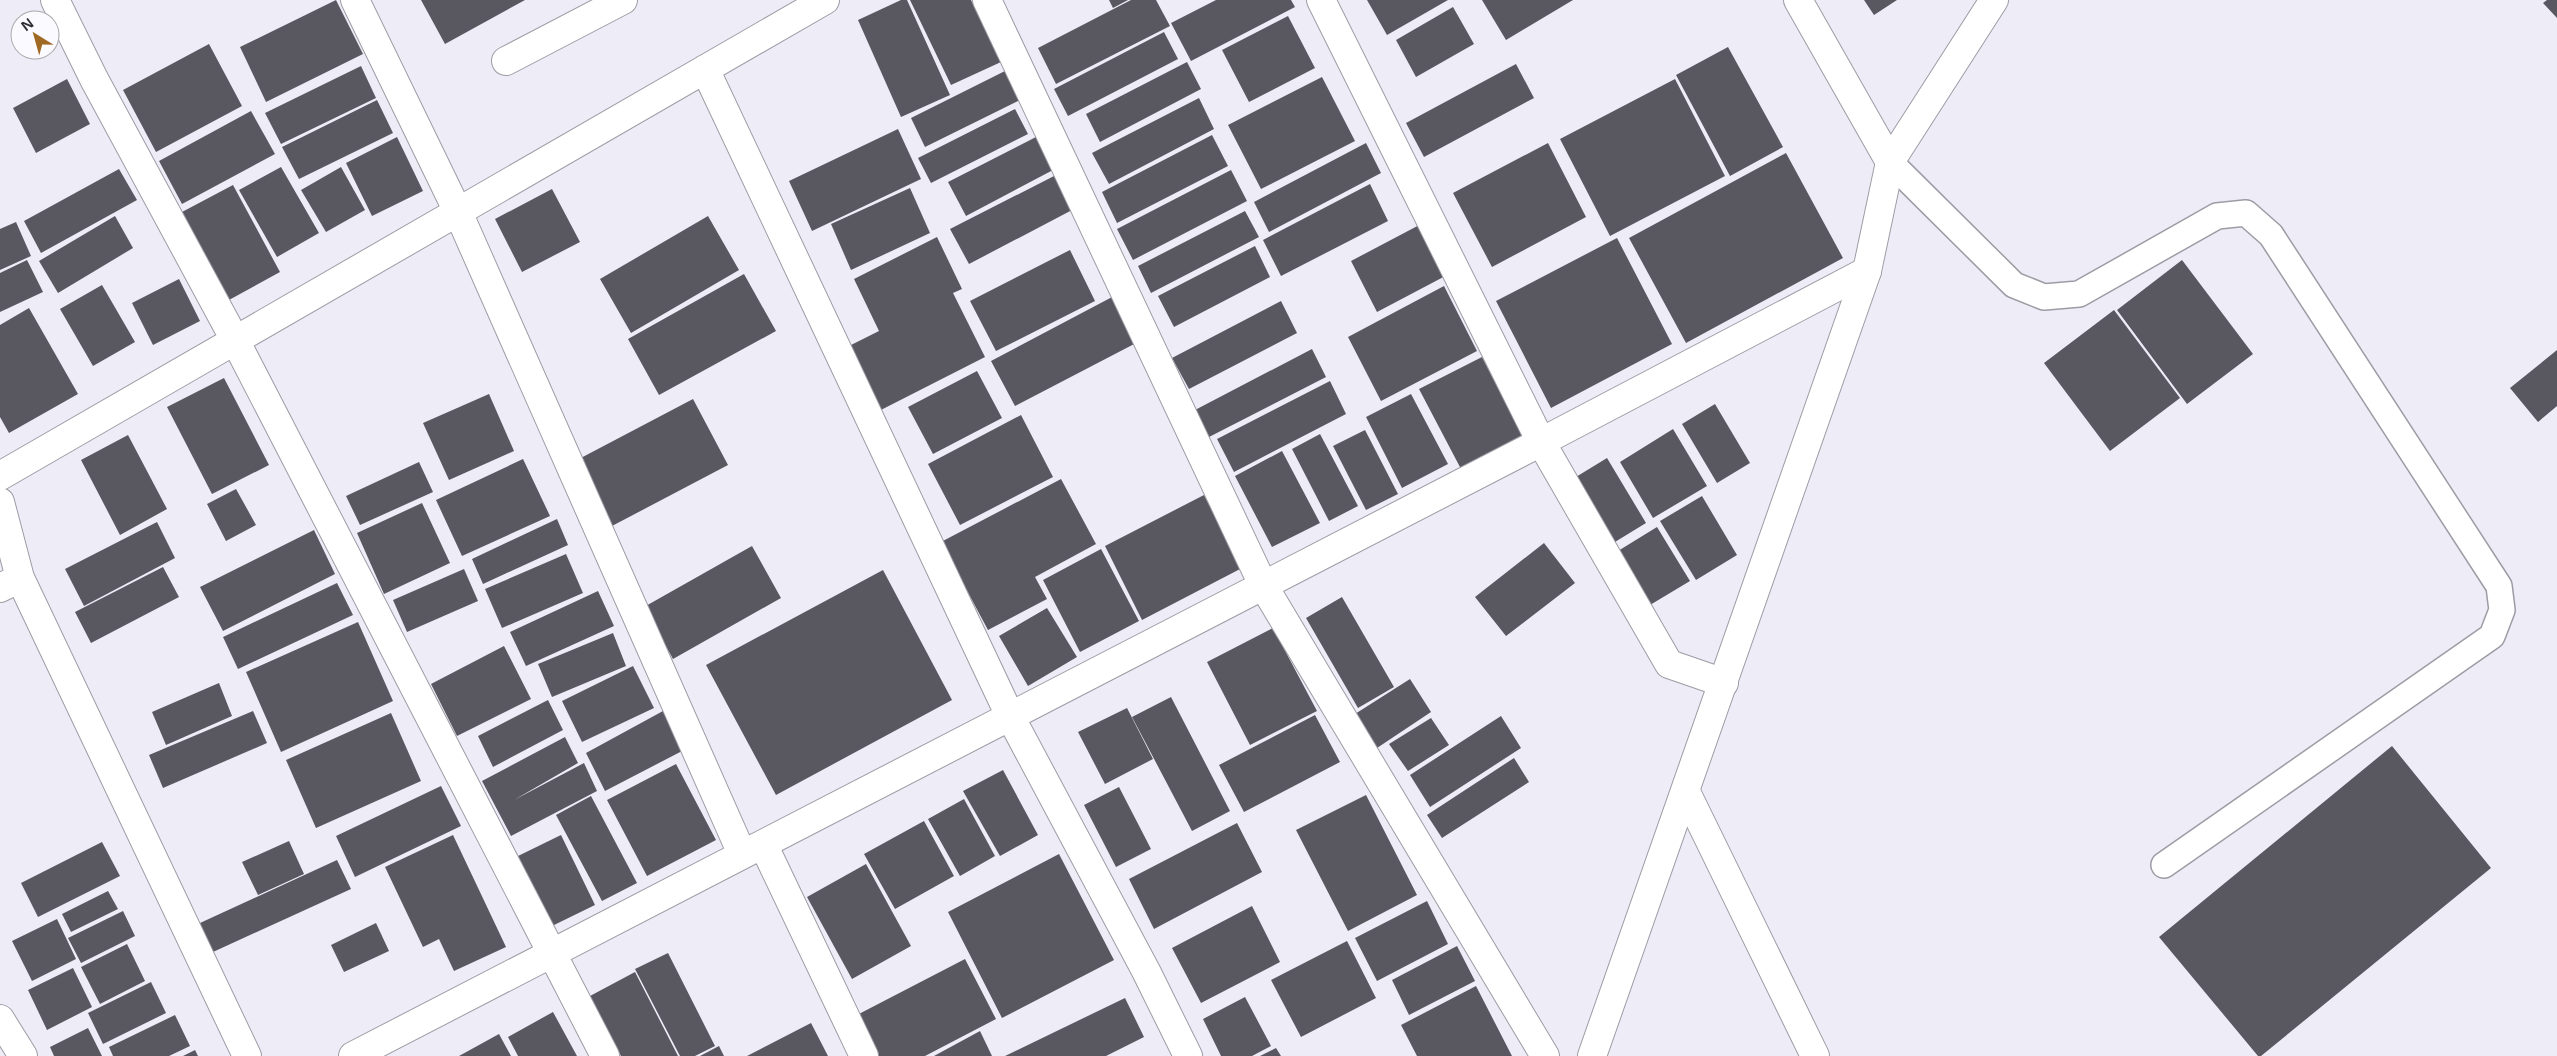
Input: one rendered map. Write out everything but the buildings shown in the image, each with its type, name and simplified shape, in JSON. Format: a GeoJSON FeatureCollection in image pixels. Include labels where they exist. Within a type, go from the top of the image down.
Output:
{"type":"FeatureCollection","features":[{"type":"Feature","properties":{"kind":"street"},"geometry":{"type":"LineString","coordinates":[[55,0],[94,79],[235,340],[550,954],[605,1056]]}},
{"type":"Feature","properties":{"kind":"street"},"geometry":{"type":"LineString","coordinates":[[355,0],[458,212],[753,849],[864,1056]]}},
{"type":"Feature","properties":{"kind":"street"},"geometry":{"type":"LineString","coordinates":[[506,61],[623,0]]}},
{"type":"Feature","properties":{"kind":"street"},"geometry":{"type":"LineString","coordinates":[[0,476],[825,0]]}},
{"type":"Feature","properties":{"kind":"street"},"geometry":{"type":"LineString","coordinates":[[987,0],[1262,585],[1546,1056]]}},
{"type":"Feature","properties":{"kind":"street"},"geometry":{"type":"LineString","coordinates":[[1321,0],[1541,442],[1669,664],[1724,683]]}},
{"type":"Feature","properties":{"kind":"street"},"geometry":{"type":"LineString","coordinates":[[1798,0],[1890,162]]}},
{"type":"Feature","properties":{"kind":"street"},"geometry":{"type":"LineString","coordinates":[[1592,1056],[1686,792],[1866,271],[1890,162],[1994,0]]}},
{"type":"Feature","properties":{"kind":"street"},"geometry":{"type":"LineString","coordinates":[[705,69],[1010,716],[1146,971],[1188,1056]]}},
{"type":"Feature","properties":{"kind":"street"},"geometry":{"type":"LineString","coordinates":[[353,1056],[1541,442],[1866,271]]}},
{"type":"Feature","properties":{"kind":"street"},"geometry":{"type":"LineString","coordinates":[[0,502],[10,583],[247,1056]]}},
{"type":"Feature","properties":{"kind":"street"},"geometry":{"type":"LineString","coordinates":[[1686,792],[1815,1056]]}},
{"type":"Feature","properties":{"kind":"street"},"geometry":{"type":"LineString","coordinates":[[0,1019],[23,1056]]}},
{"type":"Feature","properties":{"kind":"lane"},"geometry":{"type":"LineString","coordinates":[[1890,162],[2014,286],[2044,297],[2079,294],[2217,216],[2246,213],[2271,235],[2499,586],[2502,610],[2492,636],[2164,865]]}}]}
